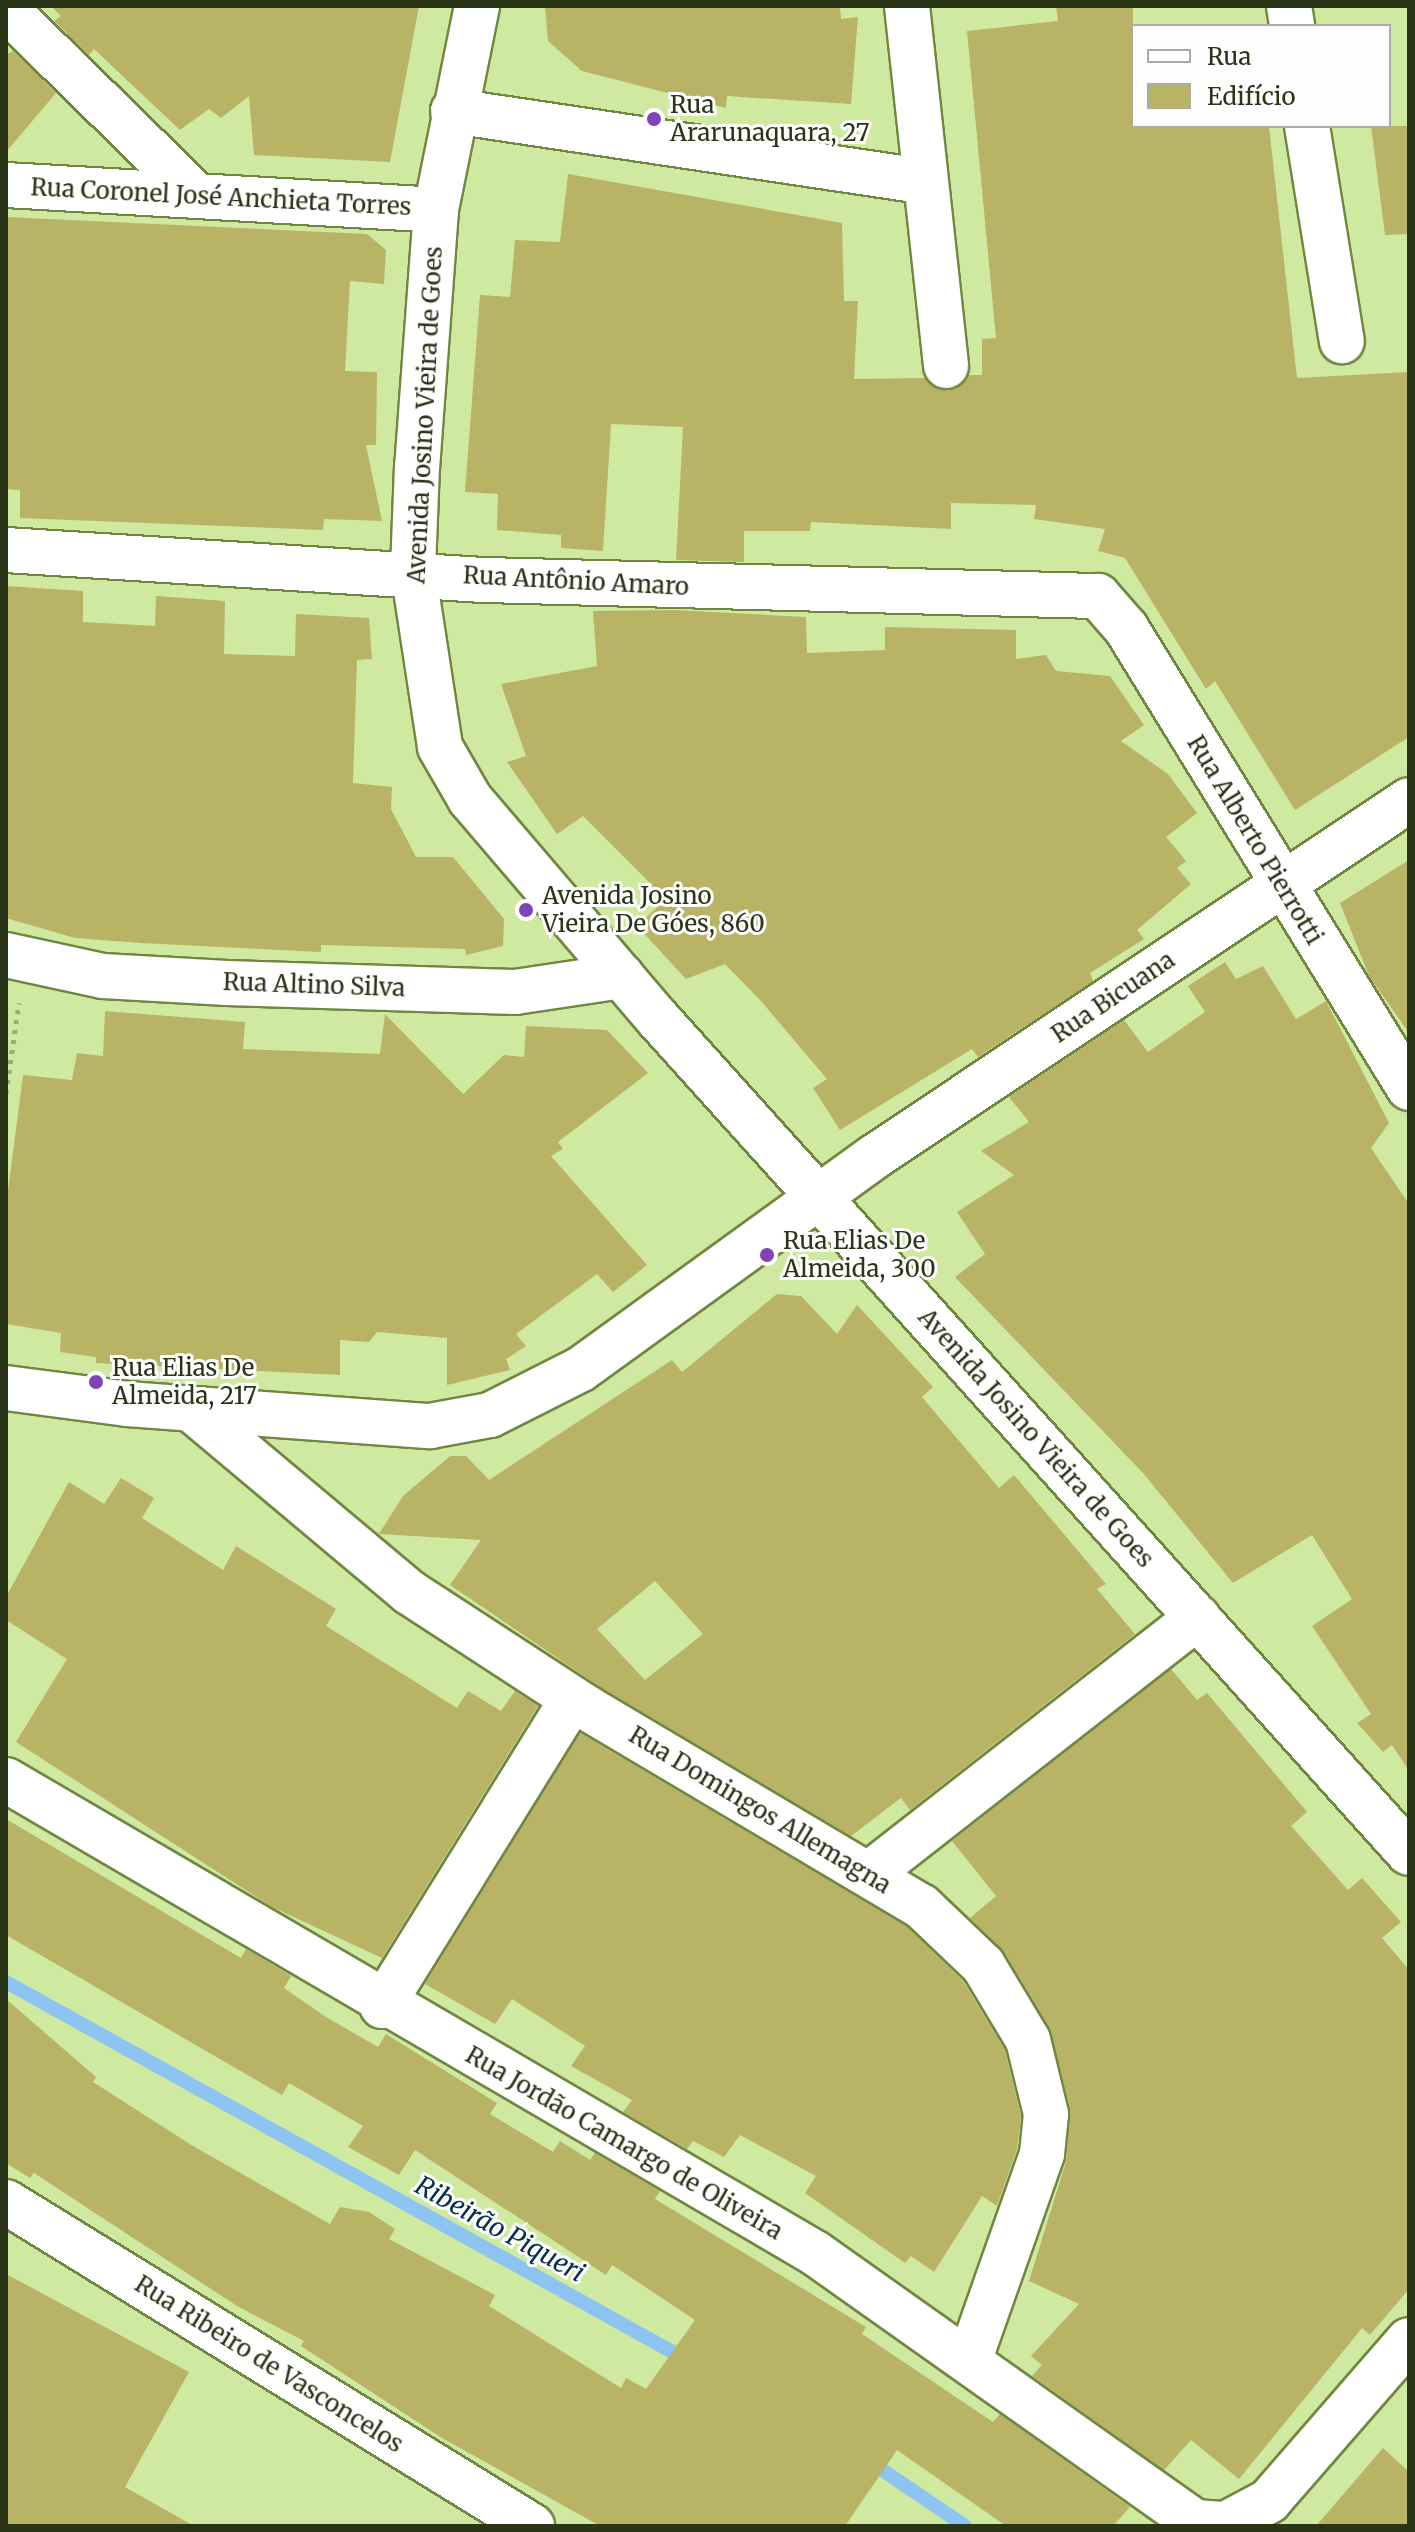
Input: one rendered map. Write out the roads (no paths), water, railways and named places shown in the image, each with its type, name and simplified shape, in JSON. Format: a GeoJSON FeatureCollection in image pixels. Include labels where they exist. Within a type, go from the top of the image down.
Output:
{"type":"FeatureCollection","features":[{"type":"Feature","properties":{"kind":"street","name":"Avenida Josino Vieira de Goes"},"geometry":{"type":"LineString","coordinates":[[477,6],[453,111],[436,210],[413,570],[440,747],[470,799],[622,976],[1409,1853]]}},
{"type":"Feature","properties":{"kind":"street"},"geometry":{"type":"LineString","coordinates":[[907,6],[946,366]]}},
{"type":"Feature","properties":{"kind":"street"},"geometry":{"type":"LineString","coordinates":[[11,9],[195,194]]}},
{"type":"Feature","properties":{"kind":"street"},"geometry":{"type":"LineString","coordinates":[[453,111],[924,181]]}},
{"type":"Feature","properties":{"kind":"street"},"geometry":{"type":"LineString","coordinates":[[1307,128],[1342,341]]}},
{"type":"Feature","properties":{"kind":"street","name":"Rua Coronel José Anchieta Torres"},"geometry":{"type":"LineString","coordinates":[[6,185],[436,210]]}},
{"type":"Feature","properties":{"kind":"street","name":"Rua Antônio Amaro"},"geometry":{"type":"LineString","coordinates":[[6,550],[413,570],[485,580],[1098,596]]}},
{"type":"Feature","properties":{"kind":"street","name":"Rua Alberto Pierrotti"},"geometry":{"type":"LineString","coordinates":[[1098,596],[1126,628],[1281,886],[1409,1088]]}},
{"type":"Feature","properties":{"kind":"street","name":"Rua Bicuana"},"geometry":{"type":"LineString","coordinates":[[6,1388],[191,1409],[430,1426],[490,1415],[581,1369],[690,1284],[1409,800]]}},
{"type":"Feature","properties":{"kind":"street","name":"Rua Altino Silva"},"geometry":{"type":"LineString","coordinates":[[15,958],[103,976],[500,991],[622,976]]}},
{"type":"Feature","properties":{"kind":"street","name":"Rua Domingos Allemagna"},"geometry":{"type":"LineString","coordinates":[[191,1409],[409,1592],[572,1699],[921,1906],[983,1965],[1012,2003],[1041,2079],[1042,2154],[969,2361]]}},
{"type":"Feature","properties":{"kind":"street"},"geometry":{"type":"LineString","coordinates":[[869,1874],[1198,1617]]}},
{"type":"Feature","properties":{"kind":"street"},"geometry":{"type":"LineString","coordinates":[[382,2006],[572,1699]]}},
{"type":"Feature","properties":{"kind":"street","name":"Rua Jordão Camargo de Oliveira"},"geometry":{"type":"LineString","coordinates":[[6,1780],[382,2006],[815,2253],[1195,2522],[1226,2524],[1269,2501],[1409,2340]]}},
{"type":"Feature","properties":{"kind":"street","name":"Rua Ribeiro de Vasconcelos"},"geometry":{"type":"LineString","coordinates":[[6,2202],[532,2526]]}},
{"type":"Feature","properties":{"kind":"waterway","name":"Ribeirão Piqueri"},"geometry":{"type":"LineString","coordinates":[[6,1982],[687,2360]]}},
{"type":"Feature","properties":{"kind":"waterway","name":"Ribeirão Piqueri"},"geometry":{"type":"LineString","coordinates":[[869,2461],[965,2526]]}},
{"type":"Feature","properties":{"kind":"place","name":"Rua Ararunaquara, 27"},"geometry":{"type":"Point","coordinates":[654,119]}},
{"type":"Feature","properties":{"kind":"place","name":"Avenida Josino Vieira De Góes, 860"},"geometry":{"type":"Point","coordinates":[526,910]}},
{"type":"Feature","properties":{"kind":"place","name":"Rua Elias De Almeida, 300"},"geometry":{"type":"Point","coordinates":[767,1255]}},
{"type":"Feature","properties":{"kind":"place","name":"Rua Elias De Almeida, 217"},"geometry":{"type":"Point","coordinates":[96,1382]}}]}
